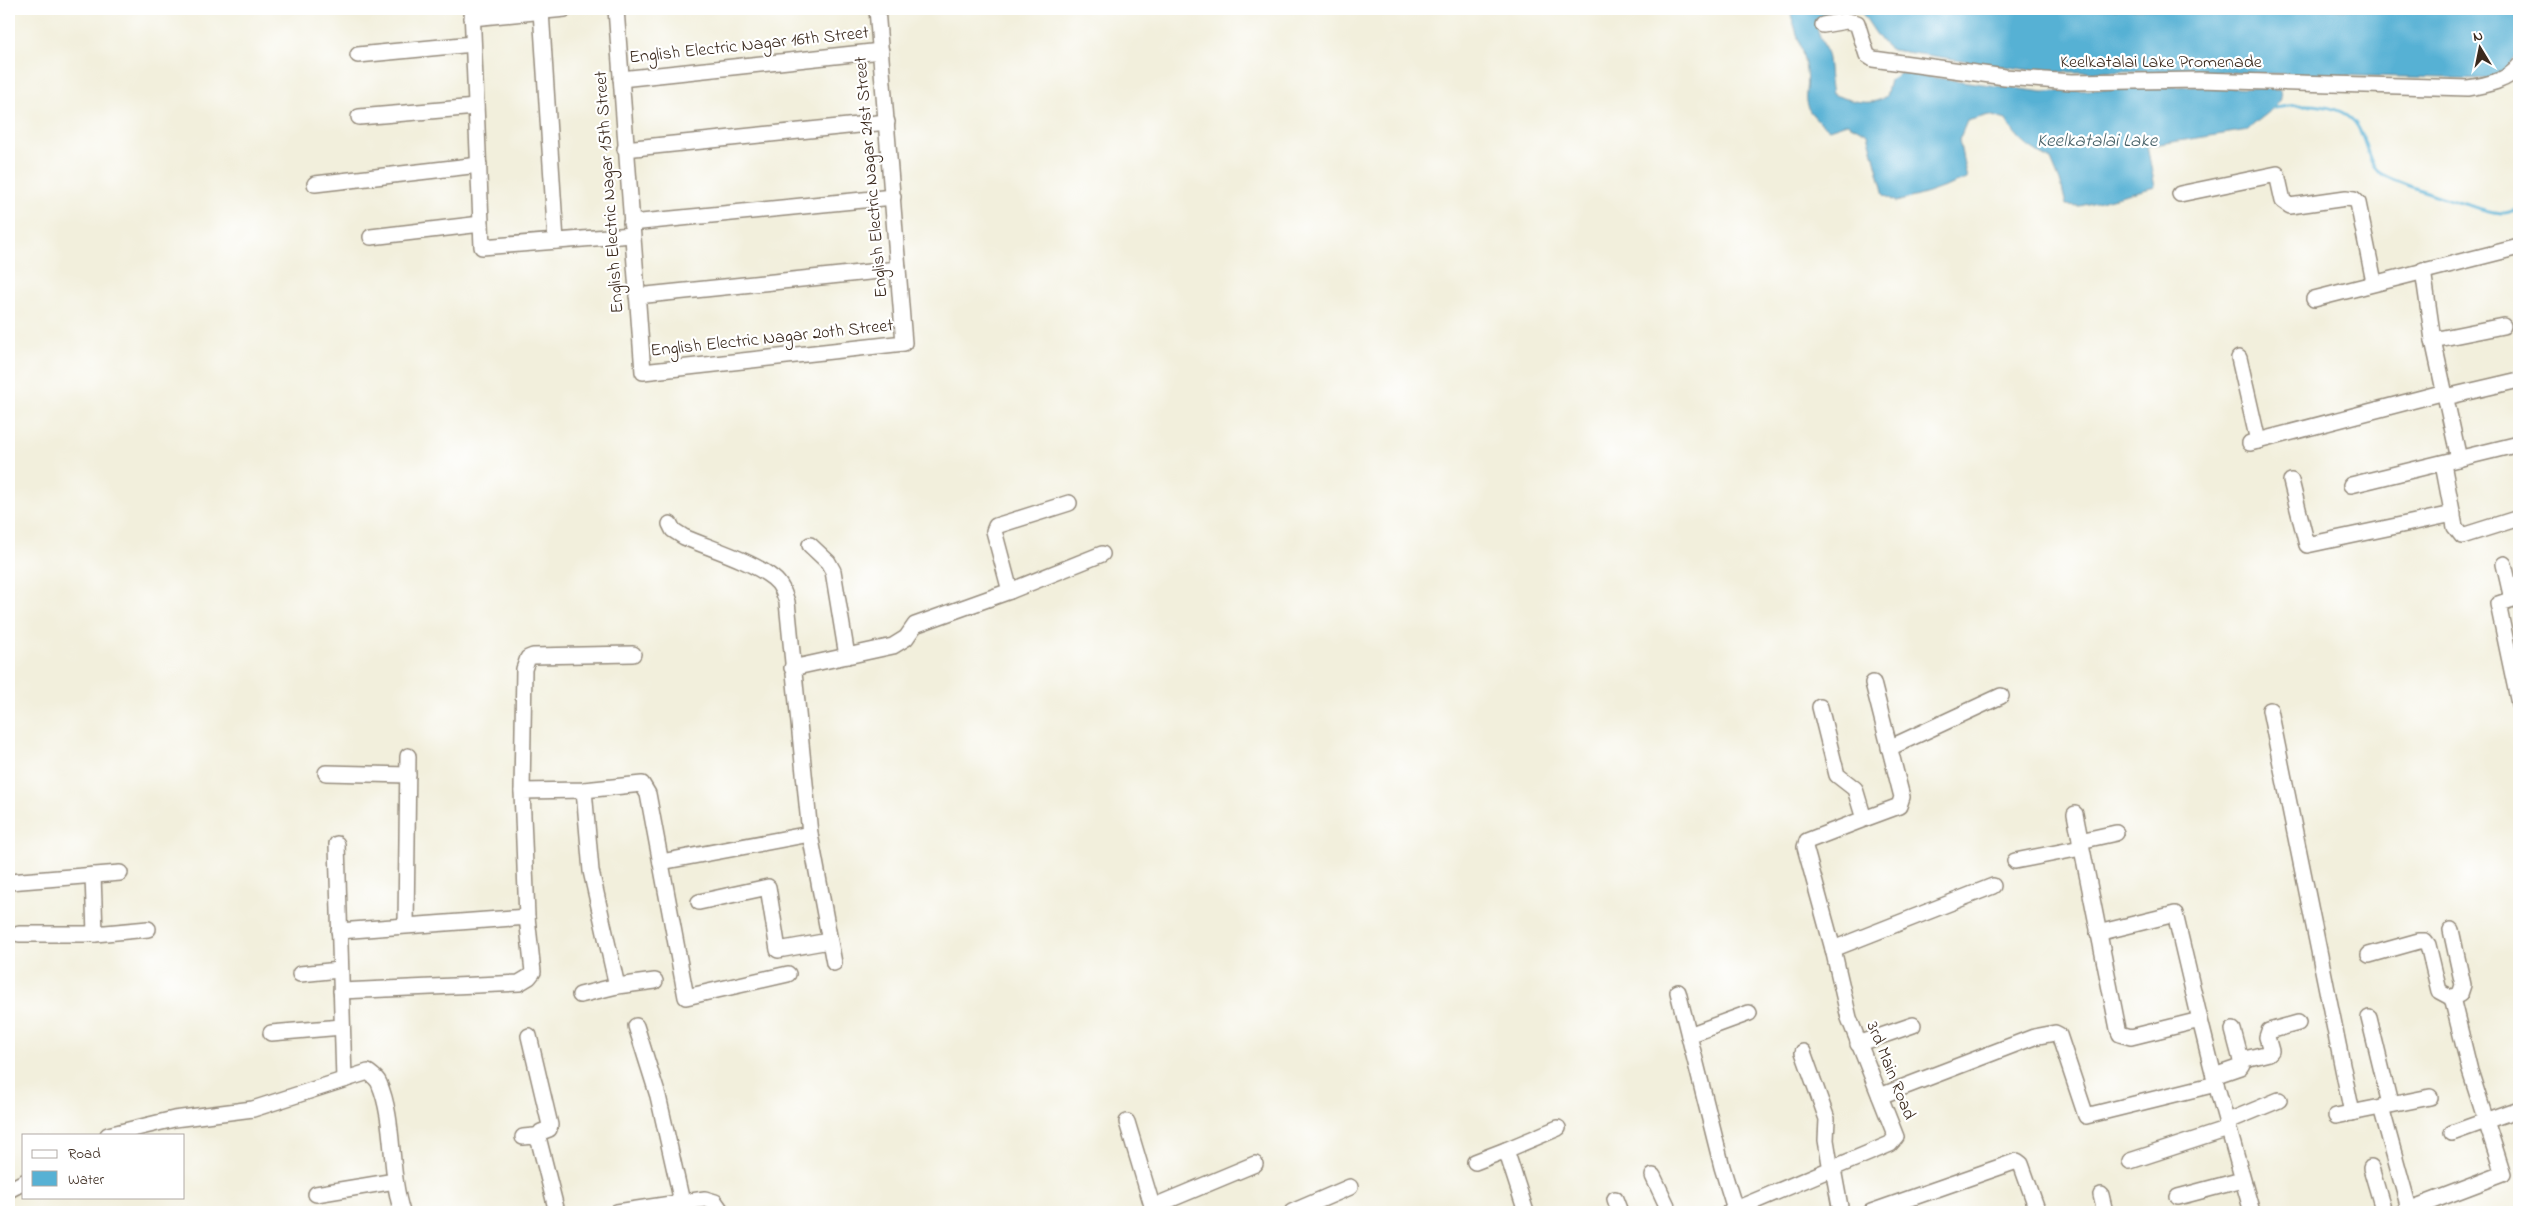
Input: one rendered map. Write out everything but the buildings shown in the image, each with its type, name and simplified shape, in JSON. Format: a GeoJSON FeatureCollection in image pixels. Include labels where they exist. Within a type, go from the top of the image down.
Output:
{"type":"FeatureCollection","features":[{"type":"Feature","properties":{"kind":"street"},"geometry":{"type":"LineString","coordinates":[[565,9],[472,13],[482,247],[556,241],[631,229],[892,196]]}},
{"type":"Feature","properties":{"kind":"street","name":"English Electric Nagar 15th Street"},"geometry":{"type":"LineString","coordinates":[[616,9],[643,372]]}},
{"type":"Feature","properties":{"kind":"street","name":"English Electric Nagar 21st Street"},"geometry":{"type":"LineString","coordinates":[[877,9],[904,342]]}},
{"type":"Feature","properties":{"kind":"street"},"geometry":{"type":"LineString","coordinates":[[541,11],[556,241]]}},
{"type":"Feature","properties":{"kind":"street","name":"Keelkatalai Lake Promenade"},"geometry":{"type":"LineString","coordinates":[[1822,25],[1846,21],[1857,23],[1867,55],[1873,59],[2005,77],[2071,82],[2199,80],[2468,88],[2511,76],[2519,66]]}},
{"type":"Feature","properties":{"kind":"street"},"geometry":{"type":"LineString","coordinates":[[358,56],[472,44]]}},
{"type":"Feature","properties":{"kind":"street","name":"English Electric Nagar 16th Street"},"geometry":{"type":"LineString","coordinates":[[621,79],[881,51]]}},
{"type":"Feature","properties":{"kind":"street"},"geometry":{"type":"LineString","coordinates":[[359,117],[476,107]]}},
{"type":"Feature","properties":{"kind":"street"},"geometry":{"type":"LineString","coordinates":[[626,149],[887,122]]}},
{"type":"Feature","properties":{"kind":"street"},"geometry":{"type":"LineString","coordinates":[[315,184],[478,165]]}},
{"type":"Feature","properties":{"kind":"street"},"geometry":{"type":"LineString","coordinates":[[2180,194],[2277,174],[2283,201],[2290,206],[2346,198],[2354,199],[2358,203],[2374,282]]}},
{"type":"Feature","properties":{"kind":"street"},"geometry":{"type":"LineString","coordinates":[[372,237],[481,224]]}},
{"type":"Feature","properties":{"kind":"street"},"geometry":{"type":"LineString","coordinates":[[2314,299],[2519,246]]}},
{"type":"Feature","properties":{"kind":"street"},"geometry":{"type":"LineString","coordinates":[[637,296],[898,269]]}},
{"type":"Feature","properties":{"kind":"street"},"geometry":{"type":"LineString","coordinates":[[2423,270],[2433,340],[2459,459]]}},
{"type":"Feature","properties":{"kind":"street"},"geometry":{"type":"LineString","coordinates":[[2433,340],[2503,326]]}},
{"type":"Feature","properties":{"kind":"street","name":"English Electric Nagar 20th Street"},"geometry":{"type":"LineString","coordinates":[[643,372],[904,342]]}},
{"type":"Feature","properties":{"kind":"street"},"geometry":{"type":"LineString","coordinates":[[2239,358],[2254,442],[2446,395],[2519,380]]}},
{"type":"Feature","properties":{"kind":"street"},"geometry":{"type":"LineString","coordinates":[[2351,485],[2519,444]]}},
{"type":"Feature","properties":{"kind":"street"},"geometry":{"type":"LineString","coordinates":[[2443,464],[2456,530],[2462,536],[2519,518]]}},
{"type":"Feature","properties":{"kind":"street"},"geometry":{"type":"LineString","coordinates":[[2291,481],[2307,545],[2453,514]]}},
{"type":"Feature","properties":{"kind":"street"},"geometry":{"type":"LineString","coordinates":[[1010,591],[994,531],[996,526],[1069,503]]}},
{"type":"Feature","properties":{"kind":"street"},"geometry":{"type":"LineString","coordinates":[[670,524],[673,530],[684,537],[758,569],[774,579],[783,589],[787,602],[792,668],[810,834],[834,963]]}},
{"type":"Feature","properties":{"kind":"street"},"geometry":{"type":"LineString","coordinates":[[810,545],[828,562],[833,571],[847,656]]}},
{"type":"Feature","properties":{"kind":"street"},"geometry":{"type":"LineString","coordinates":[[792,668],[900,644],[915,625],[1010,591],[1102,554]]}},
{"type":"Feature","properties":{"kind":"street"},"geometry":{"type":"LineString","coordinates":[[2504,564],[2516,598],[2498,604],[2519,704]]}},
{"type":"Feature","properties":{"kind":"street"},"geometry":{"type":"LineString","coordinates":[[341,991],[519,983],[529,977],[533,972],[527,917],[522,791],[524,669],[528,658],[533,656],[633,654]]}},
{"type":"Feature","properties":{"kind":"street"},"geometry":{"type":"LineString","coordinates":[[1820,707],[1837,775],[1856,789],[1864,819],[1899,806],[1901,802],[1890,748],[1873,683]]}},
{"type":"Feature","properties":{"kind":"street"},"geometry":{"type":"LineString","coordinates":[[1890,748],[2001,696]]}},
{"type":"Feature","properties":{"kind":"street"},"geometry":{"type":"LineString","coordinates":[[2270,710],[2352,1113]]}},
{"type":"Feature","properties":{"kind":"street"},"geometry":{"type":"LineString","coordinates":[[406,925],[408,756]]}},
{"type":"Feature","properties":{"kind":"street"},"geometry":{"type":"LineString","coordinates":[[326,773],[408,775]]}},
{"type":"Feature","properties":{"kind":"street"},"geometry":{"type":"LineString","coordinates":[[522,791],[584,790],[642,784],[648,794],[686,998],[788,974]]}},
{"type":"Feature","properties":{"kind":"street"},"geometry":{"type":"LineString","coordinates":[[584,790],[591,871],[617,986]]}},
{"type":"Feature","properties":{"kind":"street"},"geometry":{"type":"LineString","coordinates":[[2074,814],[2120,1034],[2131,1037],[2200,1020]]}},
{"type":"Feature","properties":{"kind":"street","name":"3rd Main Road"},"geometry":{"type":"LineString","coordinates":[[1732,1211],[1890,1144],[1896,1137],[1849,1018],[1833,949],[1805,847],[1807,841],[1864,819]]}},
{"type":"Feature","properties":{"kind":"street"},"geometry":{"type":"LineString","coordinates":[[2016,861],[2081,845],[2116,833]]}},
{"type":"Feature","properties":{"kind":"street"},"geometry":{"type":"LineString","coordinates":[[661,862],[810,834]]}},
{"type":"Feature","properties":{"kind":"street"},"geometry":{"type":"LineString","coordinates":[[337,844],[344,1080]]}},
{"type":"Feature","properties":{"kind":"street"},"geometry":{"type":"LineString","coordinates":[[9,882],[120,873]]}},
{"type":"Feature","properties":{"kind":"street"},"geometry":{"type":"LineString","coordinates":[[93,875],[95,934]]}},
{"type":"Feature","properties":{"kind":"street"},"geometry":{"type":"LineString","coordinates":[[1833,949],[1993,886]]}},
{"type":"Feature","properties":{"kind":"street"},"geometry":{"type":"LineString","coordinates":[[699,902],[768,887],[778,950],[829,941]]}},
{"type":"Feature","properties":{"kind":"street"},"geometry":{"type":"LineString","coordinates":[[2098,933],[2175,914],[2215,1080],[2252,1212]]}},
{"type":"Feature","properties":{"kind":"street"},"geometry":{"type":"LineString","coordinates":[[339,931],[527,917]]}},
{"type":"Feature","properties":{"kind":"street"},"geometry":{"type":"LineString","coordinates":[[19,934],[95,934],[148,929]]}},
{"type":"Feature","properties":{"kind":"street"},"geometry":{"type":"LineString","coordinates":[[2452,930],[2464,985],[2460,994],[2452,998]]}},
{"type":"Feature","properties":{"kind":"street"},"geometry":{"type":"LineString","coordinates":[[2369,955],[2419,941],[2424,941],[2428,945],[2439,990],[2452,998],[2470,1071],[2503,1174],[2407,1212],[2369,1018]]}},
{"type":"Feature","properties":{"kind":"street"},"geometry":{"type":"LineString","coordinates":[[300,974],[340,970]]}},
{"type":"Feature","properties":{"kind":"street"},"geometry":{"type":"LineString","coordinates":[[580,995],[617,986],[655,980]]}},
{"type":"Feature","properties":{"kind":"street"},"geometry":{"type":"LineString","coordinates":[[1678,992],[1732,1211]]}},
{"type":"Feature","properties":{"kind":"street"},"geometry":{"type":"LineString","coordinates":[[1689,1035],[1749,1013]]}},
{"type":"Feature","properties":{"kind":"street"},"geometry":{"type":"LineString","coordinates":[[2241,1060],[2269,1053],[2271,1050],[2267,1038],[2270,1031],[2298,1023]]}},
{"type":"Feature","properties":{"kind":"street"},"geometry":{"type":"LineString","coordinates":[[1858,1044],[1913,1024]]}},
{"type":"Feature","properties":{"kind":"street"},"geometry":{"type":"LineString","coordinates":[[636,1026],[658,1096],[682,1202]]}},
{"type":"Feature","properties":{"kind":"street"},"geometry":{"type":"LineString","coordinates":[[270,1033],[342,1027]]}},
{"type":"Feature","properties":{"kind":"street"},"geometry":{"type":"LineString","coordinates":[[1880,1096],[2034,1037],[2055,1033],[2060,1034],[2086,1116],[2215,1080],[2240,1067],[2241,1060],[2234,1030]]}},
{"type":"Feature","properties":{"kind":"street"},"geometry":{"type":"LineString","coordinates":[[529,1036],[550,1125],[549,1129],[530,1138],[557,1212]]}},
{"type":"Feature","properties":{"kind":"street"},"geometry":{"type":"LineString","coordinates":[[1803,1052],[1827,1119],[1826,1140],[1841,1212]]}},
{"type":"Feature","properties":{"kind":"street"},"geometry":{"type":"LineString","coordinates":[[112,1134],[174,1119],[253,1109],[368,1072],[378,1081],[384,1100],[395,1182],[402,1212]]}},
{"type":"Feature","properties":{"kind":"street"},"geometry":{"type":"LineString","coordinates":[[2336,1116],[2430,1097]]}},
{"type":"Feature","properties":{"kind":"street"},"geometry":{"type":"LineString","coordinates":[[2130,1160],[2227,1126],[2279,1100]]}},
{"type":"Feature","properties":{"kind":"street"},"geometry":{"type":"LineString","coordinates":[[2452,1133],[2519,1109]]}},
{"type":"Feature","properties":{"kind":"street"},"geometry":{"type":"LineString","coordinates":[[1127,1122],[1153,1209],[1255,1164]]}},
{"type":"Feature","properties":{"kind":"street"},"geometry":{"type":"LineString","coordinates":[[1475,1162],[1558,1128]]}},
{"type":"Feature","properties":{"kind":"street"},"geometry":{"type":"LineString","coordinates":[[1506,1150],[1526,1212]]}},
{"type":"Feature","properties":{"kind":"street"},"geometry":{"type":"LineString","coordinates":[[1871,1212],[2017,1161],[2022,1164],[2038,1212]]}},
{"type":"Feature","properties":{"kind":"street"},"geometry":{"type":"LineString","coordinates":[[2371,1168],[2384,1212]]}},
{"type":"Feature","properties":{"kind":"street"},"geometry":{"type":"LineString","coordinates":[[1653,1176],[1670,1212]]}},
{"type":"Feature","properties":{"kind":"street"},"geometry":{"type":"LineString","coordinates":[[2178,1197],[2242,1180]]}},
{"type":"Feature","properties":{"kind":"street"},"geometry":{"type":"LineString","coordinates":[[316,1194],[395,1182]]}},
{"type":"Feature","properties":{"kind":"street"},"geometry":{"type":"LineString","coordinates":[[9,1190],[22,1183]]}},
{"type":"Feature","properties":{"kind":"street"},"geometry":{"type":"LineString","coordinates":[[1292,1212],[1350,1186]]}},
{"type":"Feature","properties":{"kind":"street"},"geometry":{"type":"LineString","coordinates":[[2101,1195],[2105,1212]]}},
{"type":"Feature","properties":{"kind":"street"},"geometry":{"type":"LineString","coordinates":[[617,1212],[705,1199],[715,1202],[722,1212]]}},
{"type":"Feature","properties":{"kind":"water","name":"Keelkatalai Lake"},"geometry":{"type":"Polygon","coordinates":[[[1789,9],[2519,9],[2520,38],[2516,55],[2506,72],[2488,79],[2206,72],[2043,72],[1892,50],[1880,39],[1861,12],[1828,14],[1817,18],[1819,34],[1828,59],[1832,94],[1860,102],[1874,102],[1886,96],[1890,80],[1901,73],[2043,92],[2189,86],[2280,90],[2281,99],[2278,104],[2248,130],[2147,146],[2155,187],[2080,206],[2066,205],[2061,184],[2051,160],[2025,144],[2015,134],[2006,120],[1989,115],[1967,121],[1959,140],[1967,179],[1896,202],[1884,195],[1868,134],[1847,123],[1829,129],[1818,120],[1807,106],[1805,65],[1789,9]]]}},
{"type":"Feature","properties":{"kind":"waterway"},"geometry":{"type":"LineString","coordinates":[[2275,108],[2310,105],[2335,109],[2354,121],[2360,131],[2373,166],[2383,175],[2437,196],[2479,208],[2504,213],[2519,209]]}}]}
